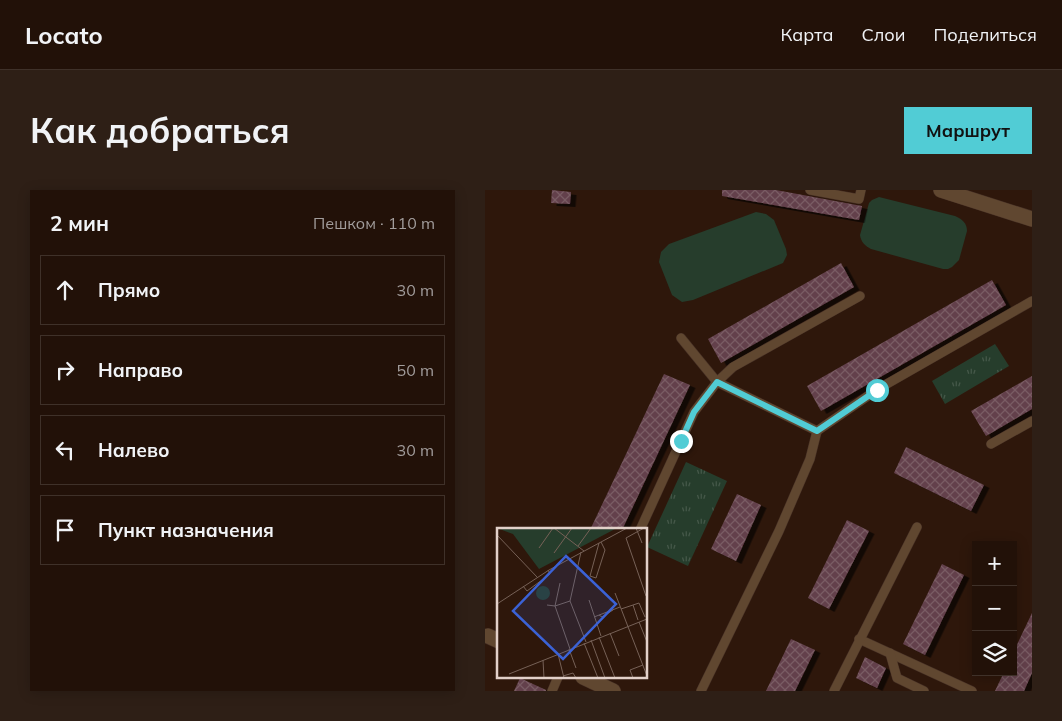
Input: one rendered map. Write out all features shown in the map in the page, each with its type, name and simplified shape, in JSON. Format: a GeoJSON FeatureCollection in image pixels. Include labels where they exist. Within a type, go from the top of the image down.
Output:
{"type":"FeatureCollection","features":[{"type":"Feature","properties":{"kind":"street"},"geometry":{"type":"LineString","coordinates":[[941,190],[1032,219]]}},
{"type":"Feature","properties":{"kind":"street"},"geometry":{"type":"LineString","coordinates":[[585,678],[613,691]]}},
{"type":"Feature","properties":{"kind":"lane"},"geometry":{"type":"LineString","coordinates":[[810,190],[859,199],[861,190]]}},
{"type":"Feature","properties":{"kind":"lane"},"geometry":{"type":"LineString","coordinates":[[641,528],[694,412],[717,382],[733,368],[860,296]]}},
{"type":"Feature","properties":{"kind":"lane"},"geometry":{"type":"LineString","coordinates":[[701,691],[779,531],[810,460],[817,431],[877,390],[1032,301]]}},
{"type":"Feature","properties":{"kind":"lane"},"geometry":{"type":"LineString","coordinates":[[681,338],[717,382],[817,431]]}},
{"type":"Feature","properties":{"kind":"lane"},"geometry":{"type":"LineString","coordinates":[[991,444],[1032,421]]}},
{"type":"Feature","properties":{"kind":"lane"},"geometry":{"type":"LineString","coordinates":[[834,691],[917,527]]}},
{"type":"Feature","properties":{"kind":"lane"},"geometry":{"type":"LineString","coordinates":[[859,639],[972,691]]}},
{"type":"Feature","properties":{"kind":"lane"},"geometry":{"type":"LineString","coordinates":[[890,653],[897,678],[924,691]]}},
{"type":"Feature","properties":{"kind":"lane"},"geometry":{"type":"LineString","coordinates":[[552,691],[558,678]]}},
{"type":"Feature","properties":{"kind":"green space"},"geometry":{"type":"Polygon","coordinates":[[[879,197],[955,216],[962,220],[967,231],[959,260],[952,267],[943,269],[867,247],[862,242],[860,235],[869,203],[879,197]]]}},
{"type":"Feature","properties":{"kind":"green space"},"geometry":{"type":"Polygon","coordinates":[[[756,212],[766,214],[774,220],[786,249],[787,255],[783,263],[693,300],[682,302],[672,295],[659,262],[661,252],[669,244],[756,212]]]}},
{"type":"Feature","properties":{"kind":"green space"},"geometry":{"type":"Polygon","coordinates":[[[995,344],[1009,366],[945,404],[932,381],[995,344]]]}},
{"type":"Feature","properties":{"kind":"green space"},"geometry":{"type":"Polygon","coordinates":[[[686,462],[727,481],[688,566],[647,547],[686,462]]]}},
{"type":"Feature","properties":{"kind":"building"},"geometry":{"type":"Polygon","coordinates":[[[552,190],[571,192],[570,204],[551,203],[552,190]]]}},
{"type":"Feature","properties":{"kind":"building"},"geometry":{"type":"Polygon","coordinates":[[[722,190],[776,190],[862,206],[859,220],[722,196],[722,190]]]}},
{"type":"Feature","properties":{"kind":"building"},"geometry":{"type":"Polygon","coordinates":[[[841,263],[854,287],[721,363],[708,339],[841,263]]]}},
{"type":"Feature","properties":{"kind":"building"},"geometry":{"type":"Polygon","coordinates":[[[992,280],[1006,305],[821,411],[807,386],[992,280]]]}},
{"type":"Feature","properties":{"kind":"building"},"geometry":{"type":"Polygon","coordinates":[[[664,374],[690,385],[623,528],[591,528],[664,374]]]}},
{"type":"Feature","properties":{"kind":"building"},"geometry":{"type":"Polygon","coordinates":[[[1032,376],[1032,409],[986,436],[971,411],[1032,376]]]}},
{"type":"Feature","properties":{"kind":"building"},"geometry":{"type":"Polygon","coordinates":[[[906,447],[984,485],[971,511],[894,473],[906,447]]]}},
{"type":"Feature","properties":{"kind":"building"},"geometry":{"type":"Polygon","coordinates":[[[737,494],[761,505],[736,561],[711,549],[737,494]]]}},
{"type":"Feature","properties":{"kind":"building"},"geometry":{"type":"Polygon","coordinates":[[[847,520],[869,531],[829,609],[808,598],[847,520]]]}},
{"type":"Feature","properties":{"kind":"building"},"geometry":{"type":"Polygon","coordinates":[[[942,564],[964,575],[925,655],[903,644],[942,564]]]}},
{"type":"Feature","properties":{"kind":"building"},"geometry":{"type":"Polygon","coordinates":[[[1032,613],[1032,673],[1024,691],[995,691],[1002,676],[1017,676],[1017,645],[1032,613]]]}},
{"type":"Feature","properties":{"kind":"building"},"geometry":{"type":"Polygon","coordinates":[[[791,639],[815,650],[795,691],[766,691],[791,639]]]}},
{"type":"Feature","properties":{"kind":"building"},"geometry":{"type":"Polygon","coordinates":[[[865,657],[886,668],[877,688],[856,678],[865,657]]]}},
{"type":"Feature","properties":{"kind":"building"},"geometry":{"type":"Polygon","coordinates":[[[520,678],[546,690],[546,691],[514,691],[520,678]]]}},
{"type":"Feature","properties":{"kind":"route"},"geometry":{"type":"LineString","coordinates":[[681,441],[694,412],[717,382],[817,431],[877,390]]}}]}
